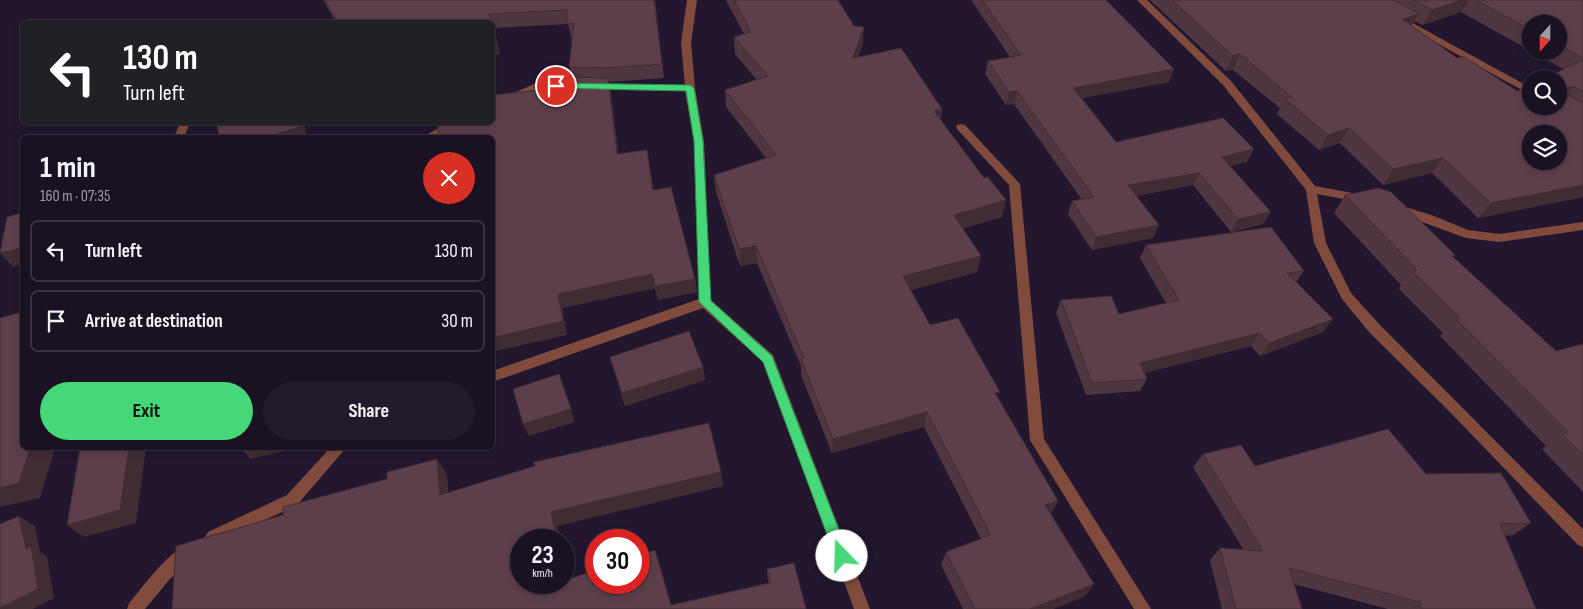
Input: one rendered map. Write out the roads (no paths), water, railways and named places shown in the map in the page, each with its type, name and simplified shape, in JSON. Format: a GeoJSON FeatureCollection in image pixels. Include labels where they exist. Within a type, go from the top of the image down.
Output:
{"type":"FeatureCollection","features":[{"type":"Feature","properties":{"kind":"street"},"geometry":{"type":"LineString","coordinates":[[692,0],[686,44],[690,88],[699,141],[705,302],[768,359],[862,609]]}},
{"type":"Feature","properties":{"kind":"street"},"geometry":{"type":"LineString","coordinates":[[1142,0],[1227,83],[1311,189],[1320,243],[1346,296],[1374,328],[1455,408],[1583,540]]}},
{"type":"Feature","properties":{"kind":"street"},"geometry":{"type":"LineString","coordinates":[[1392,14],[1522,87]]}},
{"type":"Feature","properties":{"kind":"street"},"geometry":{"type":"LineString","coordinates":[[495,105],[536,86],[690,88]]}},
{"type":"Feature","properties":{"kind":"street"},"geometry":{"type":"LineString","coordinates":[[432,135],[452,125]]}},
{"type":"Feature","properties":{"kind":"street"},"geometry":{"type":"LineString","coordinates":[[961,127],[1014,184],[1037,440],[1143,609]]}},
{"type":"Feature","properties":{"kind":"street"},"geometry":{"type":"LineString","coordinates":[[1311,189],[1356,196],[1430,219],[1466,234],[1499,238],[1583,226]]}},
{"type":"Feature","properties":{"kind":"street"},"geometry":{"type":"LineString","coordinates":[[495,376],[705,302]]}},
{"type":"Feature","properties":{"kind":"street"},"geometry":{"type":"LineString","coordinates":[[135,609],[164,574],[197,543],[292,500],[337,450]]}}]}
